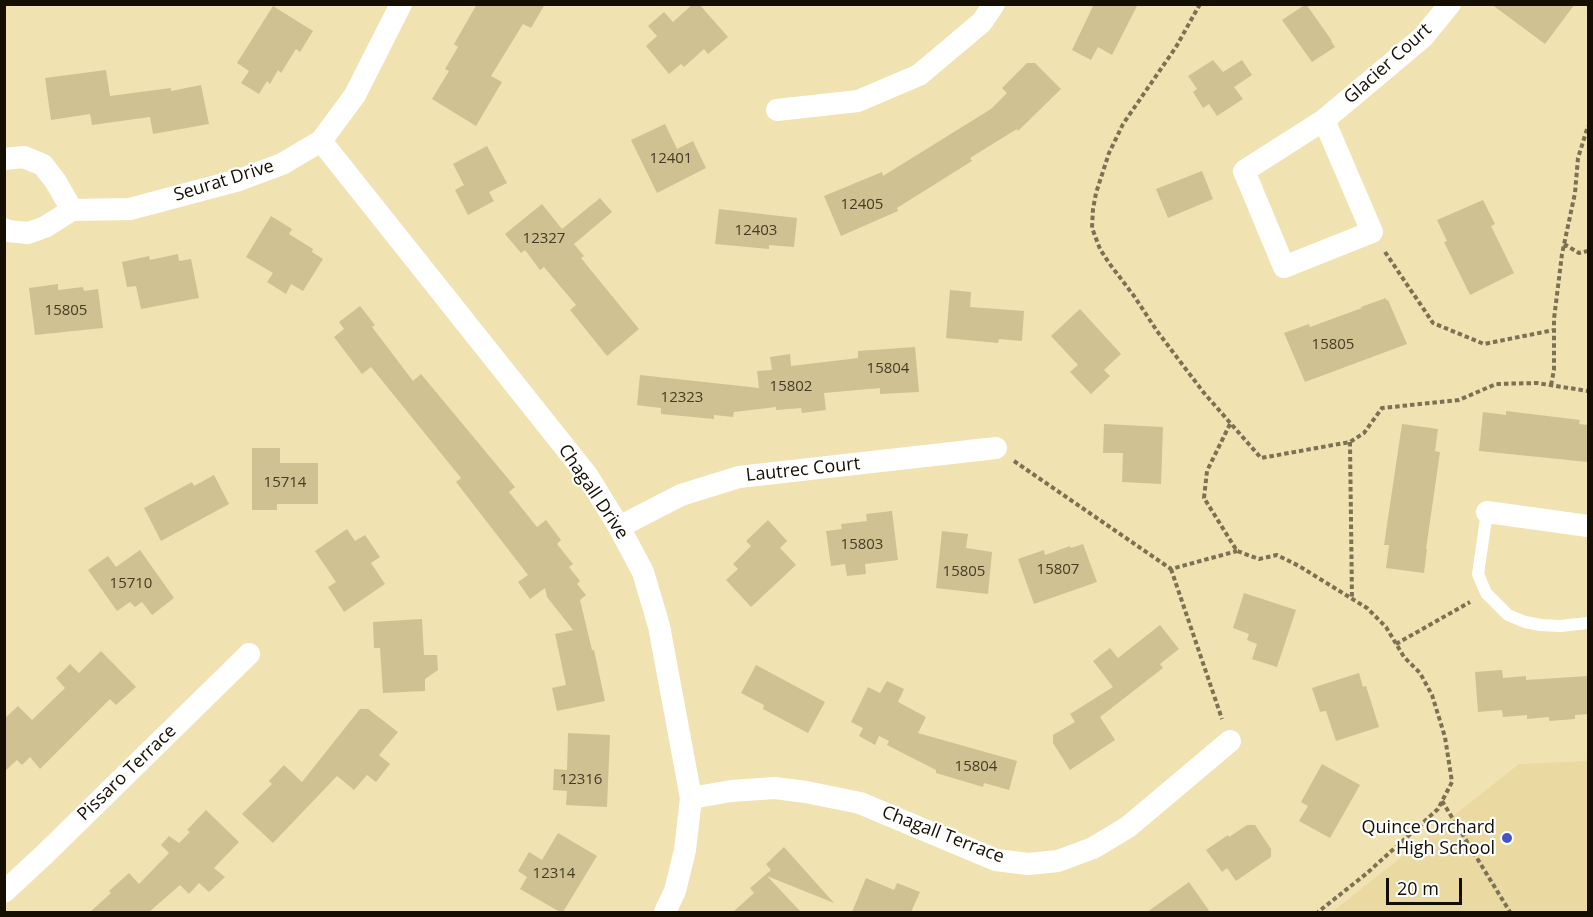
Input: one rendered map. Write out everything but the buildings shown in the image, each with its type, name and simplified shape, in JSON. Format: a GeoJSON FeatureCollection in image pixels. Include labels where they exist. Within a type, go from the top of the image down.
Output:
{"type":"FeatureCollection","features":[{"type":"Feature","properties":{"kind":"street","name":"Seurat Drive"},"geometry":{"type":"LineString","coordinates":[[72,210],[130,208],[239,180],[282,164],[321,141],[355,94],[401,4]]}},
{"type":"Feature","properties":{"kind":"street"},"geometry":{"type":"LineString","coordinates":[[777,110],[858,101],[919,75],[982,22],[994,4]]}},
{"type":"Feature","properties":{"kind":"street","name":"Glacier Court"},"geometry":{"type":"LineString","coordinates":[[1372,232],[1284,267],[1244,171],[1324,120],[1424,37],[1450,4]]}},
{"type":"Feature","properties":{"kind":"street"},"geometry":{"type":"LineString","coordinates":[[1324,120],[1372,232]]}},
{"type":"Feature","properties":{"kind":"street","name":"Chagall Drive"},"geometry":{"type":"LineString","coordinates":[[321,141],[587,475],[643,572],[659,626],[692,798],[685,850],[675,891],[665,912]]}},
{"type":"Feature","properties":{"kind":"street"},"geometry":{"type":"LineString","coordinates":[[4,159],[24,157],[43,165],[72,210],[45,227],[28,233],[4,229]]}},
{"type":"Feature","properties":{"kind":"street","name":"Lautrec Court"},"geometry":{"type":"LineString","coordinates":[[619,527],[681,495],[739,477],[996,448]]}},
{"type":"Feature","properties":{"kind":"street"},"geometry":{"type":"LineString","coordinates":[[1487,512],[1588,526]]}},
{"type":"Feature","properties":{"kind":"street","name":"Pissaro Terrace"},"geometry":{"type":"LineString","coordinates":[[4,892],[46,854],[249,654]]}},
{"type":"Feature","properties":{"kind":"street","name":"Chagall Terrace"},"geometry":{"type":"LineString","coordinates":[[692,798],[731,791],[775,788],[806,792],[860,803],[996,860],[1028,864],[1058,861],[1093,848],[1128,827],[1230,741]]}},
{"type":"Feature","properties":{"kind":"lane"},"geometry":{"type":"LineString","coordinates":[[1487,512],[1478,574],[1486,593],[1508,615],[1525,622],[1541,626],[1588,623]]}},
{"type":"Feature","properties":{"kind":"path"},"geometry":{"type":"LineString","coordinates":[[1200,4],[1176,47],[1124,124],[1108,153],[1096,193],[1092,228],[1105,256],[1157,331],[1230,424],[1261,458],[1350,442],[1364,433],[1382,408],[1459,400],[1497,384],[1537,383],[1588,391]]}},
{"type":"Feature","properties":{"kind":"path"},"geometry":{"type":"LineString","coordinates":[[1551,386],[1554,370],[1554,319],[1564,244],[1575,193],[1578,158],[1588,126]]}},
{"type":"Feature","properties":{"kind":"path"},"geometry":{"type":"LineString","coordinates":[[1372,232],[1433,323],[1484,344],[1554,330]]}},
{"type":"Feature","properties":{"kind":"path"},"geometry":{"type":"LineString","coordinates":[[1564,244],[1579,253],[1588,251]]}},
{"type":"Feature","properties":{"kind":"path"},"geometry":{"type":"LineString","coordinates":[[1230,424],[1207,471],[1204,498],[1237,551]]}},
{"type":"Feature","properties":{"kind":"path"},"geometry":{"type":"LineString","coordinates":[[1350,442],[1352,599]]}},
{"type":"Feature","properties":{"kind":"path"},"geometry":{"type":"LineString","coordinates":[[996,448],[1170,569],[1230,741]]}},
{"type":"Feature","properties":{"kind":"path"},"geometry":{"type":"LineString","coordinates":[[1170,569],[1237,551],[1259,559],[1277,555],[1299,566],[1374,614],[1386,627],[1404,657],[1420,673],[1432,695],[1442,726],[1452,783],[1438,809],[1366,874],[1318,912]]}},
{"type":"Feature","properties":{"kind":"path"},"geometry":{"type":"LineString","coordinates":[[1396,644],[1486,593]]}},
{"type":"Feature","properties":{"kind":"path"},"geometry":{"type":"LineString","coordinates":[[1442,801],[1510,912]]}},
{"type":"Feature","properties":{"kind":"shaded area","name":"Quince Orchard High School"},"geometry":{"type":"Polygon","coordinates":[[[1588,761],[1588,912],[1332,912],[1519,764],[1588,761]]]}},
{"type":"Feature","properties":{"kind":"place","name":"Quince Orchard High School"},"geometry":{"type":"Point","coordinates":[1507,838]}}]}
